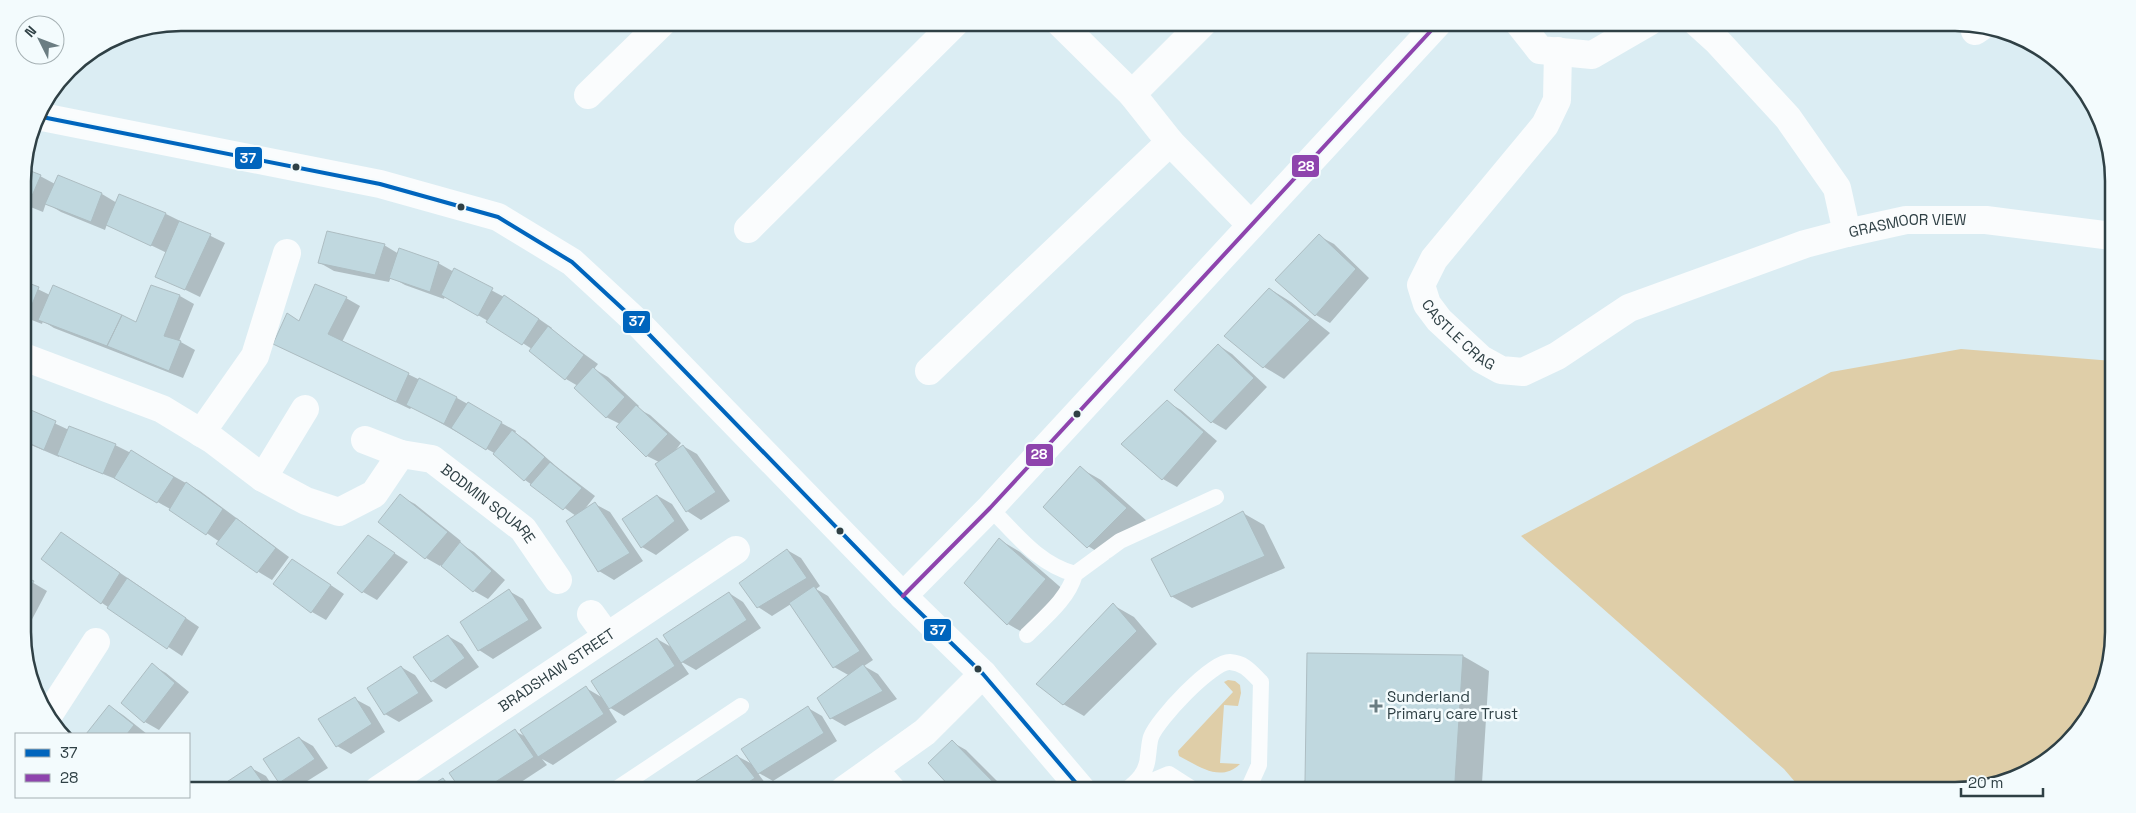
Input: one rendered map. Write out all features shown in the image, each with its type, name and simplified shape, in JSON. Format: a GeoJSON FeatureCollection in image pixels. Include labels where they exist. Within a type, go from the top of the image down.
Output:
{"type":"FeatureCollection","features":[{"type":"Feature","properties":{"kind":"street"},"geometry":{"type":"LineString","coordinates":[[1069,31],[1132,94],[1170,142],[1251,225]]}},
{"type":"Feature","properties":{"kind":"street"},"geometry":{"type":"LineString","coordinates":[[1132,94],[1195,31]]}},
{"type":"Feature","properties":{"kind":"street"},"geometry":{"type":"LineString","coordinates":[[903,596],[990,508],[1431,31]]}},
{"type":"Feature","properties":{"kind":"street"},"geometry":{"type":"LineString","coordinates":[[1525,31],[1540,50],[1592,56],[1634,31]]}},
{"type":"Feature","properties":{"kind":"street","name":"GRASMOOR VIEW"},"geometry":{"type":"LineString","coordinates":[[1706,31],[1788,118],[1837,188],[1847,233],[1906,220],[1986,220],[2105,235]]}},
{"type":"Feature","properties":{"kind":"street"},"geometry":{"type":"LineString","coordinates":[[588,95],[653,32]]}},
{"type":"Feature","properties":{"kind":"street"},"geometry":{"type":"LineString","coordinates":[[748,229],[946,32]]}},
{"type":"Feature","properties":{"kind":"street","name":"CASTLE CRAG"},"geometry":{"type":"LineString","coordinates":[[1558,51],[1557,100],[1545,125],[1434,259],[1421,285],[1427,304],[1438,320],[1481,359],[1502,370],[1523,372],[1557,356],[1629,308],[1805,244],[1847,233]]}},
{"type":"Feature","properties":{"kind":"street"},"geometry":{"type":"LineString","coordinates":[[48,113],[380,184],[498,218],[572,262],[638,323],[903,596],[983,674],[1075,781]]}},
{"type":"Feature","properties":{"kind":"street"},"geometry":{"type":"LineString","coordinates":[[928,371],[1170,142]]}},
{"type":"Feature","properties":{"kind":"street"},"geometry":{"type":"LineString","coordinates":[[201,433],[255,356],[287,253]]}},
{"type":"Feature","properties":{"kind":"street"},"geometry":{"type":"LineString","coordinates":[[32,360],[162,409],[201,433],[263,478],[306,501],[339,512],[374,494],[401,454]]}},
{"type":"Feature","properties":{"kind":"street"},"geometry":{"type":"LineString","coordinates":[[263,478],[305,409]]}},
{"type":"Feature","properties":{"kind":"street","name":"BODMIN SQUARE"},"geometry":{"type":"LineString","coordinates":[[365,440],[401,454],[432,459],[523,529],[558,580]]}},
{"type":"Feature","properties":{"kind":"street","name":"BRADSHAW STREET"},"geometry":{"type":"LineString","coordinates":[[390,782],[736,550]]}},
{"type":"Feature","properties":{"kind":"street"},"geometry":{"type":"LineString","coordinates":[[591,614],[607,636]]}},
{"type":"Feature","properties":{"kind":"street"},"geometry":{"type":"LineString","coordinates":[[53,708],[96,642]]}},
{"type":"Feature","properties":{"kind":"street"},"geometry":{"type":"LineString","coordinates":[[856,782],[925,732],[983,674]]}},
{"type":"Feature","properties":{"kind":"lane"},"geometry":{"type":"LineString","coordinates":[[1027,635],[1072,585],[1075,574],[1120,541],[1216,497]]}},
{"type":"Feature","properties":{"kind":"lane"},"geometry":{"type":"LineString","coordinates":[[990,508],[1038,557],[1064,571],[1075,574]]}},
{"type":"Feature","properties":{"kind":"lane"},"geometry":{"type":"LineString","coordinates":[[1137,781],[1141,778],[1148,760],[1151,736],[1174,706],[1208,672],[1228,662],[1244,665],[1261,682],[1259,765],[1252,781]]}},
{"type":"Feature","properties":{"kind":"lane"},"geometry":{"type":"LineString","coordinates":[[627,782],[741,706]]}},
{"type":"Feature","properties":{"kind":"lane"},"geometry":{"type":"LineString","coordinates":[[879,766],[893,782]]}},
{"type":"Feature","properties":{"kind":"lane"},"geometry":{"type":"LineString","coordinates":[[1155,781],[1169,774],[1181,781]]}},
{"type":"Feature","properties":{"kind":"shaded area"},"geometry":{"type":"Polygon","coordinates":[[[1961,349],[2105,360],[2105,632],[2102,661],[2097,680],[2089,698],[2068,731],[2046,751],[2021,766],[2003,774],[1984,779],[1964,781],[1794,781],[1784,769],[1521,536],[1831,372],[1961,349]]]}},
{"type":"Feature","properties":{"kind":"shaded area"},"geometry":{"type":"Polygon","coordinates":[[[1228,680],[1235,681],[1240,685],[1241,693],[1238,706],[1224,705],[1220,763],[1240,764],[1232,770],[1225,772],[1210,771],[1179,756],[1178,751],[1233,692],[1224,682],[1228,680]]]}},
{"type":"Feature","properties":{"kind":"building"},"geometry":{"type":"Polygon","coordinates":[[[32,172],[41,175],[32,196],[32,172]]]}},
{"type":"Feature","properties":{"kind":"building"},"geometry":{"type":"Polygon","coordinates":[[[58,175],[102,193],[91,222],[45,204],[58,175]]]}},
{"type":"Feature","properties":{"kind":"building"},"geometry":{"type":"Polygon","coordinates":[[[119,194],[166,213],[151,246],[106,225],[119,194]]]}},
{"type":"Feature","properties":{"kind":"building"},"geometry":{"type":"Polygon","coordinates":[[[179,221],[211,234],[185,290],[155,277],[179,221]]]}},
{"type":"Feature","properties":{"kind":"building"},"geometry":{"type":"Polygon","coordinates":[[[327,231],[385,244],[375,275],[318,263],[327,231]]]}},
{"type":"Feature","properties":{"kind":"building"},"geometry":{"type":"Polygon","coordinates":[[[1319,234],[1356,269],[1315,316],[1275,280],[1319,234]]]}},
{"type":"Feature","properties":{"kind":"building"},"geometry":{"type":"Polygon","coordinates":[[[399,248],[439,262],[430,292],[389,278],[399,248]]]}},
{"type":"Feature","properties":{"kind":"building"},"geometry":{"type":"Polygon","coordinates":[[[454,268],[493,288],[478,316],[441,295],[454,268]]]}},
{"type":"Feature","properties":{"kind":"building"},"geometry":{"type":"Polygon","coordinates":[[[32,284],[39,287],[32,305],[32,284]]]}},
{"type":"Feature","properties":{"kind":"building"},"geometry":{"type":"Polygon","coordinates":[[[315,284],[347,297],[328,334],[409,373],[396,402],[273,344],[287,313],[299,321],[315,284]]]}},
{"type":"Feature","properties":{"kind":"building"},"geometry":{"type":"Polygon","coordinates":[[[53,285],[122,315],[107,346],[38,320],[53,285]]]}},
{"type":"Feature","properties":{"kind":"building"},"geometry":{"type":"Polygon","coordinates":[[[151,285],[180,295],[164,336],[181,341],[169,371],[107,346],[122,315],[136,322],[151,285]]]}},
{"type":"Feature","properties":{"kind":"building"},"geometry":{"type":"Polygon","coordinates":[[[1269,288],[1310,320],[1263,368],[1224,336],[1269,288]]]}},
{"type":"Feature","properties":{"kind":"building"},"geometry":{"type":"Polygon","coordinates":[[[504,295],[539,319],[522,345],[486,322],[504,295]]]}},
{"type":"Feature","properties":{"kind":"building"},"geometry":{"type":"Polygon","coordinates":[[[548,326],[584,355],[565,380],[529,351],[548,326]]]}},
{"type":"Feature","properties":{"kind":"building"},"geometry":{"type":"Polygon","coordinates":[[[1218,344],[1254,378],[1211,423],[1174,390],[1218,344]]]}},
{"type":"Feature","properties":{"kind":"building"},"geometry":{"type":"Polygon","coordinates":[[[593,367],[625,397],[606,418],[574,388],[593,367]]]}},
{"type":"Feature","properties":{"kind":"building"},"geometry":{"type":"Polygon","coordinates":[[[419,378],[457,397],[444,424],[406,405],[419,378]]]}},
{"type":"Feature","properties":{"kind":"building"},"geometry":{"type":"Polygon","coordinates":[[[1167,400],[1204,432],[1162,480],[1121,444],[1167,400]]]}},
{"type":"Feature","properties":{"kind":"building"},"geometry":{"type":"Polygon","coordinates":[[[468,402],[502,422],[486,450],[451,428],[468,402]]]}},
{"type":"Feature","properties":{"kind":"building"},"geometry":{"type":"Polygon","coordinates":[[[636,405],[668,434],[646,457],[616,427],[636,405]]]}},
{"type":"Feature","properties":{"kind":"building"},"geometry":{"type":"Polygon","coordinates":[[[31,410],[56,421],[44,450],[31,444],[31,410]]]}},
{"type":"Feature","properties":{"kind":"building"},"geometry":{"type":"Polygon","coordinates":[[[69,426],[116,444],[103,474],[57,455],[69,426]]]}},
{"type":"Feature","properties":{"kind":"building"},"geometry":{"type":"Polygon","coordinates":[[[512,430],[545,457],[524,481],[493,454],[512,430]]]}},
{"type":"Feature","properties":{"kind":"building"},"geometry":{"type":"Polygon","coordinates":[[[683,445],[716,492],[686,512],[655,464],[683,445]]]}},
{"type":"Feature","properties":{"kind":"building"},"geometry":{"type":"Polygon","coordinates":[[[131,450],[174,477],[157,503],[114,478],[131,450]]]}},
{"type":"Feature","properties":{"kind":"building"},"geometry":{"type":"Polygon","coordinates":[[[550,462],[582,488],[563,510],[530,485],[550,462]]]}},
{"type":"Feature","properties":{"kind":"building"},"geometry":{"type":"Polygon","coordinates":[[[1080,466],[1127,508],[1087,548],[1043,507],[1080,466]]]}},
{"type":"Feature","properties":{"kind":"building"},"geometry":{"type":"Polygon","coordinates":[[[186,482],[223,509],[206,535],[169,510],[186,482]]]}},
{"type":"Feature","properties":{"kind":"building"},"geometry":{"type":"Polygon","coordinates":[[[400,494],[448,532],[425,559],[378,522],[400,494]]]}},
{"type":"Feature","properties":{"kind":"building"},"geometry":{"type":"Polygon","coordinates":[[[657,495],[675,521],[641,548],[622,519],[657,495]]]}},
{"type":"Feature","properties":{"kind":"building"},"geometry":{"type":"Polygon","coordinates":[[[595,502],[630,553],[598,572],[566,521],[595,502]]]}},
{"type":"Feature","properties":{"kind":"building"},"geometry":{"type":"Polygon","coordinates":[[[1243,511],[1265,556],[1171,597],[1151,559],[1243,511]]]}},
{"type":"Feature","properties":{"kind":"building"},"geometry":{"type":"Polygon","coordinates":[[[236,518],[276,548],[257,573],[216,544],[236,518]]]}},
{"type":"Feature","properties":{"kind":"building"},"geometry":{"type":"Polygon","coordinates":[[[61,532],[120,573],[101,604],[41,559],[61,532]]]}},
{"type":"Feature","properties":{"kind":"building"},"geometry":{"type":"Polygon","coordinates":[[[368,535],[395,553],[362,593],[337,573],[368,535]]]}},
{"type":"Feature","properties":{"kind":"building"},"geometry":{"type":"Polygon","coordinates":[[[999,538],[1046,579],[1007,625],[964,583],[999,538]]]}},
{"type":"Feature","properties":{"kind":"building"},"geometry":{"type":"Polygon","coordinates":[[[460,542],[492,571],[473,592],[441,566],[460,542]]]}},
{"type":"Feature","properties":{"kind":"building"},"geometry":{"type":"Polygon","coordinates":[[[787,549],[807,578],[757,608],[739,583],[787,549]]]}},
{"type":"Feature","properties":{"kind":"building"},"geometry":{"type":"Polygon","coordinates":[[[292,559],[331,585],[311,613],[273,584],[292,559]]]}},
{"type":"Feature","properties":{"kind":"building"},"geometry":{"type":"Polygon","coordinates":[[[127,578],[186,618],[167,649],[107,608],[127,578]]]}},
{"type":"Feature","properties":{"kind":"building"},"geometry":{"type":"Polygon","coordinates":[[[814,586],[860,651],[833,668],[789,603],[814,586]]]}},
{"type":"Feature","properties":{"kind":"building"},"geometry":{"type":"Polygon","coordinates":[[[509,589],[529,620],[478,651],[460,622],[509,589]]]}},
{"type":"Feature","properties":{"kind":"building"},"geometry":{"type":"Polygon","coordinates":[[[729,592],[747,620],[681,663],[663,635],[729,592]]]}},
{"type":"Feature","properties":{"kind":"building"},"geometry":{"type":"Polygon","coordinates":[[[1113,603],[1137,631],[1063,705],[1036,684],[1113,603]]]}},
{"type":"Feature","properties":{"kind":"building"},"geometry":{"type":"Polygon","coordinates":[[[448,635],[465,658],[431,682],[413,657],[448,635]]]}},
{"type":"Feature","properties":{"kind":"building"},"geometry":{"type":"Polygon","coordinates":[[[657,638],[675,666],[609,709],[591,681],[657,638]]]}},
{"type":"Feature","properties":{"kind":"building"},"geometry":{"type":"Polygon","coordinates":[[[1307,653],[1463,655],[1455,781],[1474,781],[1305,781],[1307,653]]]}},
{"type":"Feature","properties":{"kind":"building"},"geometry":{"type":"Polygon","coordinates":[[[152,663],[175,683],[144,723],[121,703],[152,663]]]}},
{"type":"Feature","properties":{"kind":"building"},"geometry":{"type":"Polygon","coordinates":[[[863,664],[883,691],[830,719],[817,698],[863,664]]]}},
{"type":"Feature","properties":{"kind":"building"},"geometry":{"type":"Polygon","coordinates":[[[401,666],[419,693],[384,715],[367,688],[401,666]]]}},
{"type":"Feature","properties":{"kind":"building"},"geometry":{"type":"Polygon","coordinates":[[[586,686],[604,714],[538,757],[520,730],[586,686]]]}},
{"type":"Feature","properties":{"kind":"building"},"geometry":{"type":"Polygon","coordinates":[[[355,697],[372,724],[336,747],[318,719],[355,697]]]}},
{"type":"Feature","properties":{"kind":"building"},"geometry":{"type":"Polygon","coordinates":[[[109,705],[134,725],[128,733],[87,733],[109,705]]]}},
{"type":"Feature","properties":{"kind":"building"},"geometry":{"type":"Polygon","coordinates":[[[808,706],[824,733],[758,774],[741,749],[808,706]]]}},
{"type":"Feature","properties":{"kind":"building"},"geometry":{"type":"Polygon","coordinates":[[[515,729],[534,757],[496,782],[455,782],[449,773],[515,729]]]}},
{"type":"Feature","properties":{"kind":"building"},"geometry":{"type":"Polygon","coordinates":[[[299,737],[315,759],[278,782],[263,759],[299,737]]]}},
{"type":"Feature","properties":{"kind":"building"},"geometry":{"type":"Polygon","coordinates":[[[952,740],[993,782],[945,782],[928,763],[952,740]]]}},
{"type":"Feature","properties":{"kind":"building"},"geometry":{"type":"Polygon","coordinates":[[[737,755],[755,778],[749,782],[695,782],[737,755]]]}},
{"type":"Feature","properties":{"kind":"building"},"geometry":{"type":"Polygon","coordinates":[[[251,766],[262,782],[227,782],[251,766]]]}},
{"type":"Feature","properties":{"kind":"building"},"geometry":{"type":"Polygon","coordinates":[[[443,778],[446,782],[437,782],[443,778]]]}},
{"type":"Feature","properties":{"kind":"transit line","name":"28"},"geometry":{"type":"LineString","coordinates":[[903,596],[990,508],[1430,31]]}},
{"type":"Feature","properties":{"kind":"transit line","name":"37"},"geometry":{"type":"LineString","coordinates":[[46,118],[380,184],[498,217],[572,262],[638,323],[903,596],[983,674],[1075,781]]}},
{"type":"Feature","properties":{"kind":"place","name":"Sunderland Primary care Trust"},"geometry":{"type":"Point","coordinates":[1376,706]}}]}
